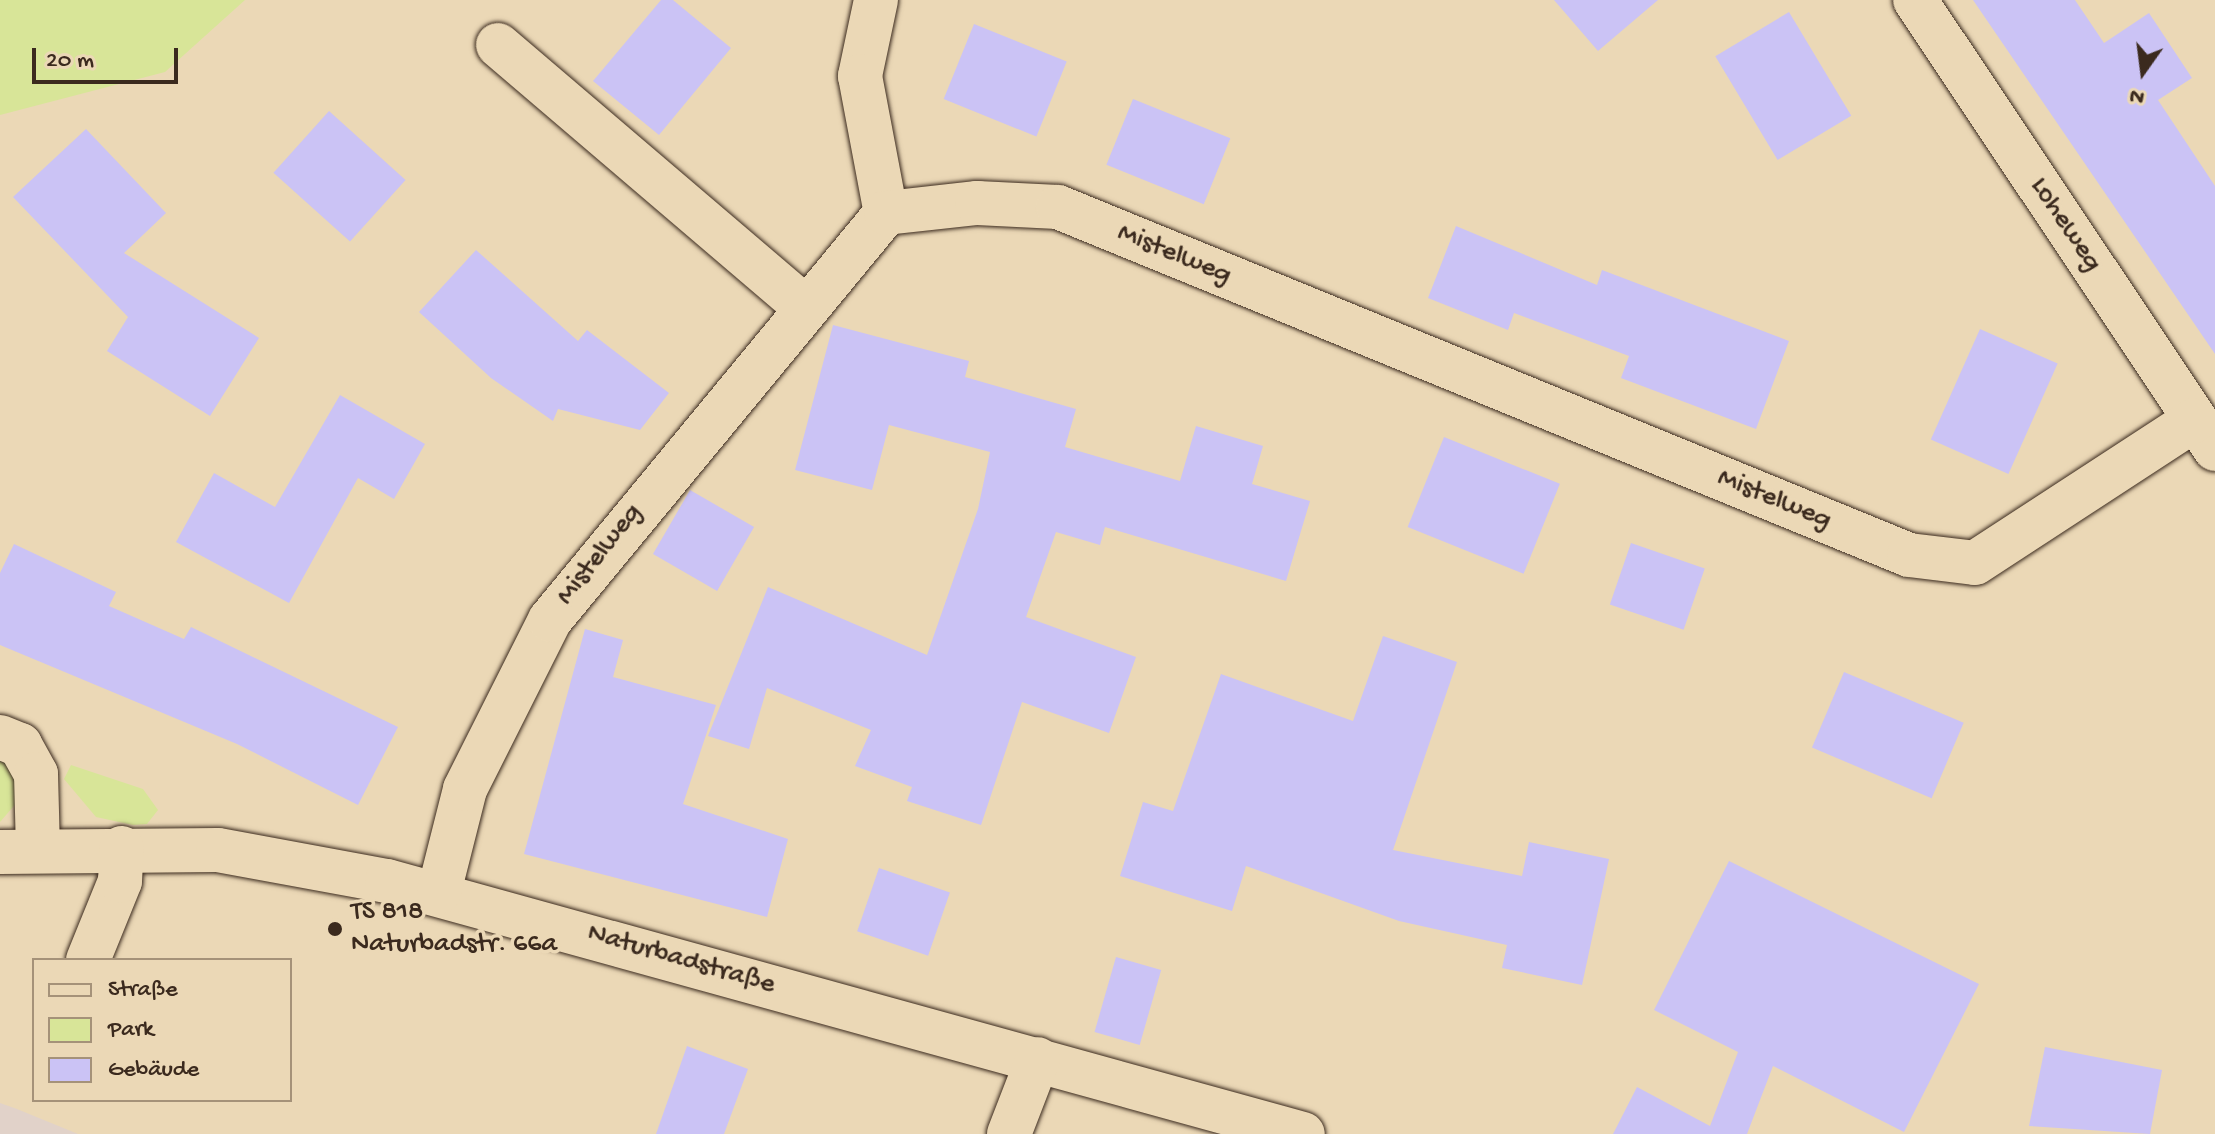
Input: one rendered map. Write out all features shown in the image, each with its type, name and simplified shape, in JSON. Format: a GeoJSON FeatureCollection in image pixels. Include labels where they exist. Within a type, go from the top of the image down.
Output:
{"type":"FeatureCollection","features":[{"type":"Feature","properties":{"kind":"street"},"geometry":{"type":"LineString","coordinates":[[876,0],[860,76],[886,213]]}},
{"type":"Feature","properties":{"kind":"street","name":"Loheweg"},"geometry":{"type":"LineString","coordinates":[[1915,0],[2204,434]]}},
{"type":"Feature","properties":{"kind":"street"},"geometry":{"type":"LineString","coordinates":[[498,45],[806,308]]}},
{"type":"Feature","properties":{"kind":"street","name":"Mistelweg"},"geometry":{"type":"LineString","coordinates":[[439,892],[465,789],[550,620],[886,213],[977,203],[1058,207],[1909,555],[1975,563],[2204,434]]}},
{"type":"Feature","properties":{"kind":"street"},"geometry":{"type":"LineString","coordinates":[[0,737],[20,745],[36,774],[19,851]]}},
{"type":"Feature","properties":{"kind":"street"},"geometry":{"type":"LineString","coordinates":[[89,958],[120,881],[122,848]]}},
{"type":"Feature","properties":{"kind":"street","name":"Naturbadstraße"},"geometry":{"type":"LineString","coordinates":[[19,851],[122,848],[218,850],[439,892],[1303,1134]]}},
{"type":"Feature","properties":{"kind":"street"},"geometry":{"type":"LineString","coordinates":[[1009,1134],[1038,1059]]}},
{"type":"Feature","properties":{"kind":"shaded area"},"geometry":{"type":"Polygon","coordinates":[[[0,1103],[17,1109],[78,1134],[0,1134],[0,1103]]]}},
{"type":"Feature","properties":{"kind":"green space"},"geometry":{"type":"Polygon","coordinates":[[[0,0],[245,0],[165,72],[0,115],[0,0]]]}},
{"type":"Feature","properties":{"kind":"green space"},"geometry":{"type":"Polygon","coordinates":[[[0,755],[11,764],[19,800],[0,822],[0,755]]]}},
{"type":"Feature","properties":{"kind":"green space"},"geometry":{"type":"Polygon","coordinates":[[[71,765],[143,789],[158,810],[147,824],[133,825],[96,817],[64,779],[71,765]]]}},
{"type":"Feature","properties":{"kind":"building"},"geometry":{"type":"Polygon","coordinates":[[[661,0],[673,0],[731,48],[659,135],[593,81],[661,0]]]}},
{"type":"Feature","properties":{"kind":"building"},"geometry":{"type":"Polygon","coordinates":[[[1554,0],[1658,0],[1598,51],[1554,0]]]}},
{"type":"Feature","properties":{"kind":"building"},"geometry":{"type":"Polygon","coordinates":[[[1973,0],[2075,0],[2104,43],[2149,13],[2192,78],[2158,100],[2215,186],[2215,354],[1973,0]]]}},
{"type":"Feature","properties":{"kind":"building"},"geometry":{"type":"Polygon","coordinates":[[[1789,12],[1851,116],[1778,160],[1715,56],[1789,12]]]}},
{"type":"Feature","properties":{"kind":"building"},"geometry":{"type":"Polygon","coordinates":[[[974,24],[1067,61],[1036,137],[944,99],[974,24]]]}},
{"type":"Feature","properties":{"kind":"building"},"geometry":{"type":"Polygon","coordinates":[[[1133,99],[1230,138],[1204,204],[1106,165],[1133,99]]]}},
{"type":"Feature","properties":{"kind":"building"},"geometry":{"type":"Polygon","coordinates":[[[329,111],[406,180],[350,242],[273,173],[329,111]]]}},
{"type":"Feature","properties":{"kind":"building"},"geometry":{"type":"Polygon","coordinates":[[[86,129],[166,213],[124,253],[259,338],[210,416],[107,351],[128,317],[13,197],[86,129]]]}},
{"type":"Feature","properties":{"kind":"building"},"geometry":{"type":"Polygon","coordinates":[[[1456,226],[1597,285],[1602,270],[1789,341],[1756,429],[1621,378],[1629,356],[1514,313],[1508,330],[1428,298],[1456,226]]]}},
{"type":"Feature","properties":{"kind":"building"},"geometry":{"type":"Polygon","coordinates":[[[476,250],[578,341],[587,330],[669,393],[640,430],[558,409],[553,421],[491,378],[419,312],[476,250]]]}},
{"type":"Feature","properties":{"kind":"building"},"geometry":{"type":"Polygon","coordinates":[[[833,325],[969,361],[965,377],[1076,409],[1065,447],[1180,481],[1196,426],[1263,446],[1252,484],[1310,501],[1286,581],[1105,527],[1100,545],[1056,532],[1026,617],[1136,657],[1109,733],[1022,702],[981,825],[907,801],[912,787],[855,766],[871,730],[767,688],[749,749],[708,736],[768,587],[927,655],[978,509],[990,452],[889,425],[872,490],[795,470],[833,325]]]}},
{"type":"Feature","properties":{"kind":"building"},"geometry":{"type":"Polygon","coordinates":[[[1980,329],[2058,364],[2008,474],[1931,440],[1980,329]]]}},
{"type":"Feature","properties":{"kind":"building"},"geometry":{"type":"Polygon","coordinates":[[[340,395],[425,444],[394,499],[358,478],[289,603],[176,542],[214,473],[275,507],[340,395]]]}},
{"type":"Feature","properties":{"kind":"building"},"geometry":{"type":"Polygon","coordinates":[[[1444,437],[1560,484],[1524,574],[1408,527],[1444,437]]]}},
{"type":"Feature","properties":{"kind":"building"},"geometry":{"type":"Polygon","coordinates":[[[690,490],[754,527],[717,591],[653,554],[690,490]]]}},
{"type":"Feature","properties":{"kind":"building"},"geometry":{"type":"Polygon","coordinates":[[[1631,543],[1705,568],[1684,630],[1610,604],[1631,543]]]}},
{"type":"Feature","properties":{"kind":"building"},"geometry":{"type":"Polygon","coordinates":[[[14,544],[116,592],[109,606],[184,639],[191,627],[398,727],[358,805],[237,744],[0,645],[0,573],[14,544]]]}},
{"type":"Feature","properties":{"kind":"building"},"geometry":{"type":"Polygon","coordinates":[[[585,629],[623,640],[613,677],[716,705],[683,804],[788,839],[767,917],[524,854],[585,629]]]}},
{"type":"Feature","properties":{"kind":"building"},"geometry":{"type":"Polygon","coordinates":[[[1383,636],[1457,662],[1393,850],[1522,876],[1529,842],[1609,859],[1582,985],[1502,968],[1507,945],[1399,921],[1246,866],[1232,911],[1120,876],[1143,802],[1173,811],[1221,674],[1353,721],[1383,636]]]}},
{"type":"Feature","properties":{"kind":"building"},"geometry":{"type":"Polygon","coordinates":[[[1844,672],[1964,723],[1932,798],[1812,747],[1844,672]]]}},
{"type":"Feature","properties":{"kind":"building"},"geometry":{"type":"Polygon","coordinates":[[[1729,861],[1979,984],[1904,1132],[1773,1066],[1747,1134],[1613,1134],[1637,1087],[1710,1126],[1738,1052],[1654,1010],[1729,861]]]}},
{"type":"Feature","properties":{"kind":"building"},"geometry":{"type":"Polygon","coordinates":[[[879,868],[950,892],[928,956],[857,931],[879,868]]]}},
{"type":"Feature","properties":{"kind":"building"},"geometry":{"type":"Polygon","coordinates":[[[1116,957],[1161,970],[1140,1045],[1095,1032],[1116,957]]]}},
{"type":"Feature","properties":{"kind":"building"},"geometry":{"type":"Polygon","coordinates":[[[687,1046],[748,1069],[724,1134],[656,1134],[687,1046]]]}},
{"type":"Feature","properties":{"kind":"building"},"geometry":{"type":"Polygon","coordinates":[[[2045,1047],[2162,1070],[2150,1134],[2029,1126],[2045,1047]]]}},
{"type":"Feature","properties":{"kind":"place","name":"TS 818 Naturbadstr. 66a"},"geometry":{"type":"Point","coordinates":[335,929]}}]}
